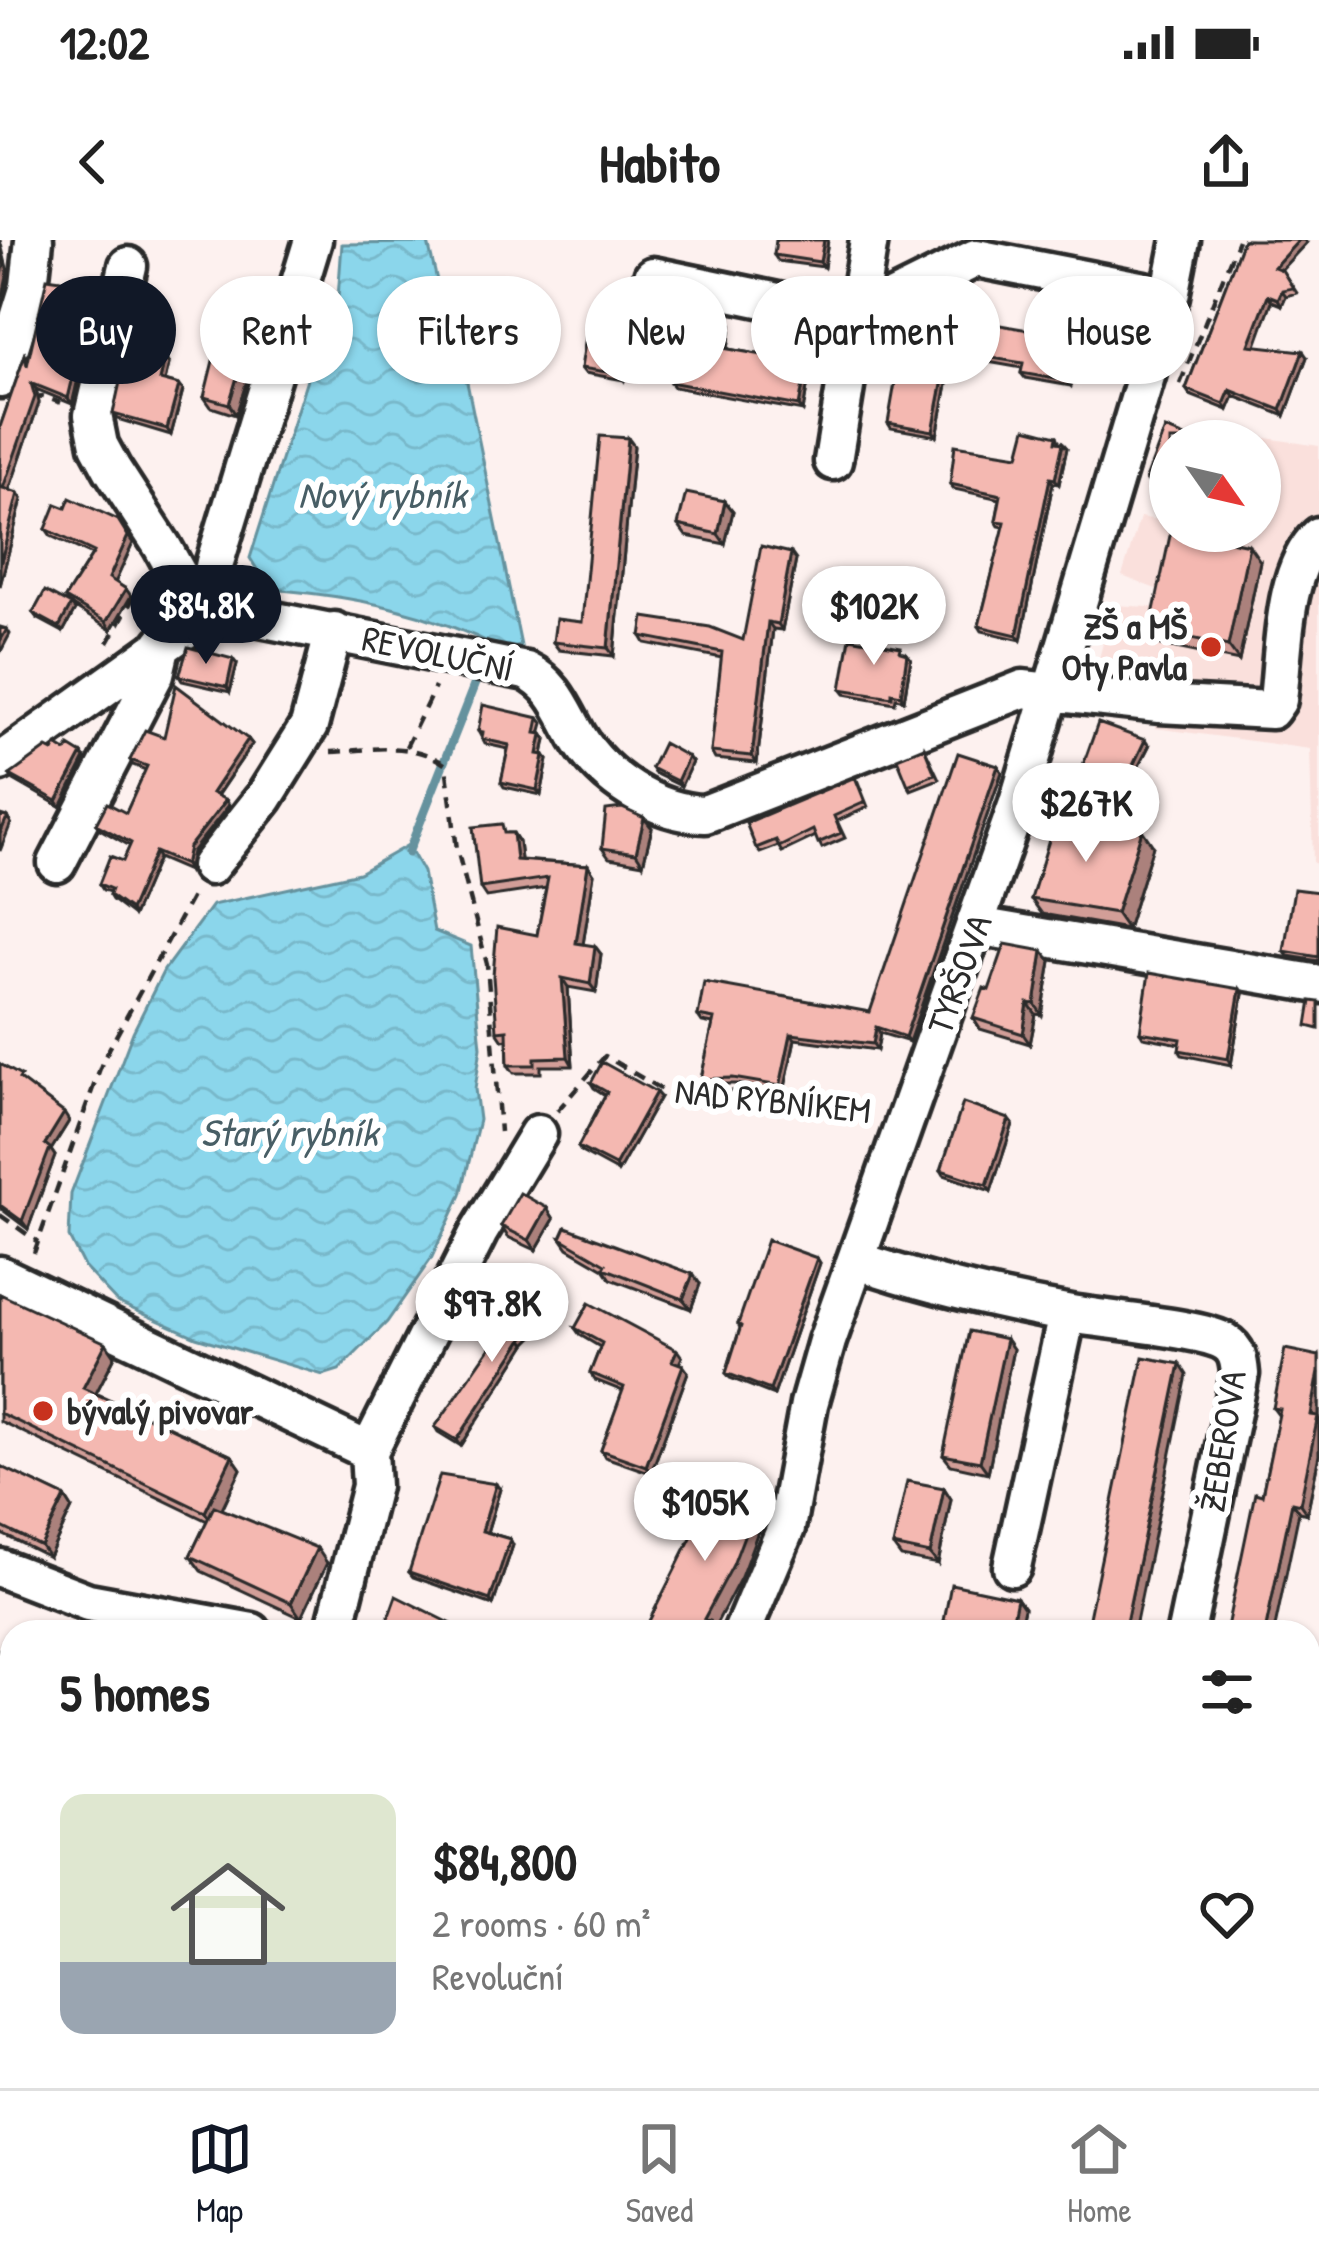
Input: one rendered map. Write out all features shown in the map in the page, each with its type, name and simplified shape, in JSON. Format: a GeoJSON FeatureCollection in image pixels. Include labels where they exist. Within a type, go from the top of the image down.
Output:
{"type":"FeatureCollection","features":[{"type":"Feature","properties":{"kind":"street"},"geometry":{"type":"LineString","coordinates":[[0,380],[29,286],[34,240]]}},
{"type":"Feature","properties":{"kind":"street"},"geometry":{"type":"LineString","coordinates":[[203,620],[215,562],[313,240]]}},
{"type":"Feature","properties":{"kind":"street"},"geometry":{"type":"LineString","coordinates":[[863,276],[869,240]]}},
{"type":"Feature","properties":{"kind":"street","name":"TYRŠOVA"},"geometry":{"type":"LineString","coordinates":[[1174,276],[1181,240]]}},
{"type":"Feature","properties":{"kind":"street"},"geometry":{"type":"LineString","coordinates":[[1182,276],[1204,240]]}},
{"type":"Feature","properties":{"kind":"street"},"geometry":{"type":"LineString","coordinates":[[940,276],[976,258],[1068,276]]}},
{"type":"Feature","properties":{"kind":"street"},"geometry":{"type":"LineString","coordinates":[[128,266],[93,416],[99,445],[203,620]]}},
{"type":"Feature","properties":{"kind":"street"},"geometry":{"type":"LineString","coordinates":[[833,461],[845,384]]}},
{"type":"Feature","properties":{"kind":"street","name":"TYRŠOVA"},"geometry":{"type":"LineString","coordinates":[[747,1620],[786,1528],[809,1404],[856,1259],[977,926],[1144,384]]}},
{"type":"Feature","properties":{"kind":"street","name":"REVOLUČNÍ"},"geometry":{"type":"LineString","coordinates":[[0,763],[162,644],[203,620],[255,617],[334,631],[450,663],[526,671],[554,693],[580,739],[612,776],[635,792],[689,814],[722,809],[1012,691],[1053,690],[1159,704],[1271,710],[1278,700],[1297,569],[1319,536]]}},
{"type":"Feature","properties":{"kind":"street"},"geometry":{"type":"LineString","coordinates":[[210,866],[295,754],[309,726],[334,631]]}},
{"type":"Feature","properties":{"kind":"street"},"geometry":{"type":"LineString","coordinates":[[57,863],[155,674],[162,644]]}},
{"type":"Feature","properties":{"kind":"street"},"geometry":{"type":"LineString","coordinates":[[977,926],[1319,984]]}},
{"type":"Feature","properties":{"kind":"street"},"geometry":{"type":"LineString","coordinates":[[337,1620],[370,1486],[369,1451],[478,1232],[538,1134]]}},
{"type":"Feature","properties":{"kind":"street","name":"ŽEBEROVA"},"geometry":{"type":"LineString","coordinates":[[856,1259],[952,1290],[1220,1339],[1229,1345],[1239,1362],[1188,1620]]}},
{"type":"Feature","properties":{"kind":"street"},"geometry":{"type":"LineString","coordinates":[[11,1280],[369,1451]]}},
{"type":"Feature","properties":{"kind":"street"},"geometry":{"type":"LineString","coordinates":[[1012,1567],[1067,1314]]}},
{"type":"Feature","properties":{"kind":"street"},"geometry":{"type":"LineString","coordinates":[[0,1568],[96,1618]]}},
{"type":"Feature","properties":{"kind":"path"},"geometry":{"type":"LineString","coordinates":[[23,409],[42,396],[64,405]]}},
{"type":"Feature","properties":{"kind":"path"},"geometry":{"type":"LineString","coordinates":[[91,696],[90,675],[162,547]]}},
{"type":"Feature","properties":{"kind":"path"},"geometry":{"type":"LineString","coordinates":[[406,748],[450,663]]}},
{"type":"Feature","properties":{"kind":"path"},"geometry":{"type":"LineString","coordinates":[[295,754],[406,748],[432,754],[446,764],[457,849],[487,964],[500,1135]]}},
{"type":"Feature","properties":{"kind":"path"},"geometry":{"type":"LineString","coordinates":[[11,1280],[38,1242],[104,1060],[172,928],[210,866]]}},
{"type":"Feature","properties":{"kind":"path","name":"NAD RYBNÍKEM"},"geometry":{"type":"LineString","coordinates":[[538,1134],[605,1056],[662,1090],[687,1098],[719,1090],[873,1109],[907,1119]]}},
{"type":"Feature","properties":{"kind":"path"},"geometry":{"type":"LineString","coordinates":[[0,1215],[38,1242]]}},
{"type":"Feature","properties":{"kind":"shaded area","name":"ZŠ a MŠ Oty Pavla"},"geometry":{"type":"Polygon","coordinates":[[[1281,440],[1319,446],[1319,864],[1313,863],[1310,749],[1155,728],[1160,696],[1092,685],[1113,605],[1167,608],[1169,594],[1122,576],[1140,517],[1149,518],[1149,552],[1281,552],[1281,440]]]}},
{"type":"Feature","properties":{"kind":"water","name":"Nový rybník"},"geometry":{"type":"Polygon","coordinates":[[[428,243],[436,276],[377,276],[377,384],[467,384],[521,646],[505,650],[390,608],[269,589],[250,558],[305,384],[353,384],[353,276],[340,276],[342,244],[428,243]]]}},
{"type":"Feature","properties":{"kind":"water","name":"Starý rybník"},"geometry":{"type":"Polygon","coordinates":[[[408,845],[423,872],[434,931],[471,946],[481,1047],[475,1089],[479,1120],[461,1195],[431,1259],[387,1322],[339,1370],[323,1375],[196,1337],[117,1302],[84,1267],[69,1237],[71,1194],[133,1032],[164,970],[212,905],[359,873],[408,845]]]}},
{"type":"Feature","properties":{"kind":"building"},"geometry":{"type":"Polygon","coordinates":[[[776,240],[824,240],[820,262],[774,255],[776,240]]]}},
{"type":"Feature","properties":{"kind":"building"},"geometry":{"type":"Polygon","coordinates":[[[1243,240],[1299,240],[1274,267],[1282,270],[1293,288],[1282,290],[1278,299],[1268,295],[1249,345],[1303,351],[1281,410],[1230,390],[1224,404],[1186,389],[1194,384],[1194,368],[1243,240]]]}},
{"type":"Feature","properties":{"kind":"building"},"geometry":{"type":"Polygon","coordinates":[[[1000,325],[1024,329],[1024,374],[1023,363],[1000,359],[1000,325]]]}},
{"type":"Feature","properties":{"kind":"building"},"geometry":{"type":"Polygon","coordinates":[[[36,326],[36,384],[71,384],[68,398],[31,383],[35,397],[3,488],[18,493],[0,565],[0,427],[25,355],[27,366],[36,326]]]}},
{"type":"Feature","properties":{"kind":"building"},"geometry":{"type":"Polygon","coordinates":[[[727,349],[751,353],[751,384],[803,384],[799,406],[681,384],[727,384],[727,349]]]}},
{"type":"Feature","properties":{"kind":"building"},"geometry":{"type":"Polygon","coordinates":[[[120,384],[179,385],[167,429],[113,414],[120,384]]]}},
{"type":"Feature","properties":{"kind":"building"},"geometry":{"type":"Polygon","coordinates":[[[207,384],[235,384],[229,404],[204,397],[207,384]]]}},
{"type":"Feature","properties":{"kind":"building"},"geometry":{"type":"Polygon","coordinates":[[[895,384],[942,384],[933,431],[888,423],[895,384]]]}},
{"type":"Feature","properties":{"kind":"building"},"geometry":{"type":"Polygon","coordinates":[[[1026,428],[1057,436],[1056,442],[1063,443],[1055,479],[1050,478],[1017,635],[979,626],[1005,522],[996,521],[1001,495],[950,484],[955,445],[1019,455],[1026,428]]]}},
{"type":"Feature","properties":{"kind":"building"},"geometry":{"type":"Polygon","coordinates":[[[600,436],[628,438],[608,648],[553,642],[556,619],[582,622],[600,436]]]}},
{"type":"Feature","properties":{"kind":"building"},"geometry":{"type":"Polygon","coordinates":[[[686,493],[725,501],[718,534],[678,525],[686,493]]]}},
{"type":"Feature","properties":{"kind":"building"},"geometry":{"type":"Polygon","coordinates":[[[70,498],[118,520],[128,536],[109,578],[126,589],[106,622],[65,598],[94,552],[46,529],[56,504],[66,508],[70,498]]]}},
{"type":"Feature","properties":{"kind":"building"},"geometry":{"type":"Polygon","coordinates":[[[761,546],[791,553],[778,624],[768,622],[752,756],[711,752],[722,652],[641,636],[644,617],[710,627],[743,640],[761,546]]]}},
{"type":"Feature","properties":{"kind":"building"},"geometry":{"type":"Polygon","coordinates":[[[1166,552],[1248,552],[1228,646],[1150,629],[1166,552]]]}},
{"type":"Feature","properties":{"kind":"building"},"geometry":{"type":"Polygon","coordinates":[[[45,591],[71,605],[59,627],[33,613],[45,591]]]}},
{"type":"Feature","properties":{"kind":"building"},"geometry":{"type":"Polygon","coordinates":[[[850,638],[901,647],[900,652],[907,654],[901,695],[841,689],[850,638]]]}},
{"type":"Feature","properties":{"kind":"building"},"geometry":{"type":"Polygon","coordinates":[[[188,647],[233,659],[227,687],[179,676],[188,647]]]}},
{"type":"Feature","properties":{"kind":"building"},"geometry":{"type":"Polygon","coordinates":[[[176,685],[248,739],[212,793],[226,800],[189,847],[185,865],[155,852],[130,910],[109,895],[111,889],[99,884],[110,856],[123,861],[131,843],[96,824],[107,803],[126,813],[147,766],[130,760],[145,730],[164,737],[176,685]]]}},
{"type":"Feature","properties":{"kind":"building"},"geometry":{"type":"Polygon","coordinates":[[[483,705],[539,718],[538,754],[544,755],[537,790],[501,782],[509,745],[482,739],[483,732],[478,731],[483,705]]]}},
{"type":"Feature","properties":{"kind":"building"},"geometry":{"type":"Polygon","coordinates":[[[1098,723],[1145,740],[1126,780],[1083,765],[1098,723]]]}},
{"type":"Feature","properties":{"kind":"building"},"geometry":{"type":"Polygon","coordinates":[[[663,743],[688,757],[677,781],[651,768],[663,743]]]}},
{"type":"Feature","properties":{"kind":"building"},"geometry":{"type":"Polygon","coordinates":[[[56,745],[82,754],[57,801],[10,775],[56,745]]]}},
{"type":"Feature","properties":{"kind":"building"},"geometry":{"type":"Polygon","coordinates":[[[924,747],[935,774],[908,785],[897,758],[924,747]]]}},
{"type":"Feature","properties":{"kind":"building"},"geometry":{"type":"Polygon","coordinates":[[[958,753],[998,766],[905,1037],[876,1027],[873,1044],[791,1034],[780,1086],[733,1078],[701,1079],[714,1019],[698,1016],[704,982],[870,1012],[958,753]]]}},
{"type":"Feature","properties":{"kind":"building"},"geometry":{"type":"Polygon","coordinates":[[[855,777],[865,802],[834,816],[841,833],[818,843],[813,830],[779,847],[776,840],[756,848],[746,823],[855,777]]]}},
{"type":"Feature","properties":{"kind":"building"},"geometry":{"type":"Polygon","coordinates":[[[622,808],[644,818],[636,853],[602,848],[606,810],[622,808]]]}},
{"type":"Feature","properties":{"kind":"building"},"geometry":{"type":"Polygon","coordinates":[[[1057,814],[1097,828],[1099,822],[1142,830],[1116,913],[1031,899],[1057,814]]]}},
{"type":"Feature","properties":{"kind":"building"},"geometry":{"type":"Polygon","coordinates":[[[502,824],[504,833],[513,833],[516,860],[588,865],[576,943],[595,946],[590,984],[562,978],[568,1057],[535,1058],[535,1065],[508,1065],[507,1030],[497,1031],[493,976],[497,927],[537,935],[548,878],[480,888],[473,827],[502,824]]]}},
{"type":"Feature","properties":{"kind":"building"},"geometry":{"type":"Polygon","coordinates":[[[1294,889],[1319,892],[1319,957],[1284,951],[1294,889]]]}},
{"type":"Feature","properties":{"kind":"building"},"geometry":{"type":"Polygon","coordinates":[[[1005,944],[1043,951],[1035,1004],[1028,1003],[1023,1034],[973,1018],[1005,944]]]}},
{"type":"Feature","properties":{"kind":"building"},"geometry":{"type":"Polygon","coordinates":[[[1149,973],[1240,989],[1228,1059],[1179,1050],[1181,1039],[1140,1032],[1149,973]]]}},
{"type":"Feature","properties":{"kind":"building"},"geometry":{"type":"Polygon","coordinates":[[[1311,1001],[1319,1002],[1319,1029],[1307,1026],[1311,1001]]]}},
{"type":"Feature","properties":{"kind":"building"},"geometry":{"type":"Polygon","coordinates":[[[602,1062],[656,1092],[615,1166],[578,1147],[607,1092],[591,1083],[602,1062]]]}},
{"type":"Feature","properties":{"kind":"building"},"geometry":{"type":"Polygon","coordinates":[[[0,1064],[64,1113],[45,1144],[50,1148],[22,1221],[0,1205],[0,1064]]]}},
{"type":"Feature","properties":{"kind":"building"},"geometry":{"type":"Polygon","coordinates":[[[963,1103],[1009,1119],[987,1185],[941,1170],[963,1103]]]}},
{"type":"Feature","properties":{"kind":"building"},"geometry":{"type":"Polygon","coordinates":[[[520,1193],[547,1208],[529,1240],[501,1226],[520,1193]]]}},
{"type":"Feature","properties":{"kind":"building"},"geometry":{"type":"Polygon","coordinates":[[[566,1227],[693,1274],[683,1299],[604,1268],[606,1264],[561,1238],[566,1227]]]}},
{"type":"Feature","properties":{"kind":"building"},"geometry":{"type":"Polygon","coordinates":[[[767,1240],[817,1258],[770,1390],[726,1373],[767,1240]]]}},
{"type":"Feature","properties":{"kind":"building"},"geometry":{"type":"Polygon","coordinates":[[[533,1286],[549,1297],[533,1322],[538,1324],[523,1339],[457,1440],[435,1427],[533,1286]]]}},
{"type":"Feature","properties":{"kind":"building"},"geometry":{"type":"Polygon","coordinates":[[[0,1294],[106,1343],[83,1388],[232,1456],[205,1512],[0,1413],[0,1294]]]}},
{"type":"Feature","properties":{"kind":"building"},"geometry":{"type":"Polygon","coordinates":[[[589,1303],[677,1350],[672,1361],[683,1365],[646,1466],[601,1450],[624,1387],[590,1373],[602,1343],[575,1328],[589,1303]]]}},
{"type":"Feature","properties":{"kind":"building"},"geometry":{"type":"Polygon","coordinates":[[[969,1331],[1006,1339],[980,1462],[943,1455],[969,1331]]]}},
{"type":"Feature","properties":{"kind":"building"},"geometry":{"type":"Polygon","coordinates":[[[1285,1349],[1319,1356],[1311,1415],[1318,1416],[1300,1504],[1292,1502],[1267,1620],[1229,1620],[1255,1493],[1262,1495],[1280,1409],[1273,1408],[1285,1349]]]}},
{"type":"Feature","properties":{"kind":"building"},"geometry":{"type":"Polygon","coordinates":[[[1143,1357],[1180,1364],[1127,1620],[1088,1620],[1143,1357]]]}},
{"type":"Feature","properties":{"kind":"building"},"geometry":{"type":"Polygon","coordinates":[[[0,1466],[65,1497],[41,1546],[0,1526],[0,1466]]]}},
{"type":"Feature","properties":{"kind":"building"},"geometry":{"type":"Polygon","coordinates":[[[440,1475],[496,1484],[482,1531],[510,1539],[490,1600],[409,1572],[440,1475]]]}},
{"type":"Feature","properties":{"kind":"building"},"geometry":{"type":"Polygon","coordinates":[[[907,1481],[944,1488],[930,1554],[893,1546],[907,1481]]]}},
{"type":"Feature","properties":{"kind":"building"},"geometry":{"type":"Polygon","coordinates":[[[715,1490],[741,1490],[758,1499],[707,1620],[650,1620],[715,1490]]]}},
{"type":"Feature","properties":{"kind":"building"},"geometry":{"type":"Polygon","coordinates":[[[214,1506],[317,1548],[291,1603],[190,1556],[214,1506]]]}},
{"type":"Feature","properties":{"kind":"building"},"geometry":{"type":"Polygon","coordinates":[[[951,1584],[1017,1598],[1012,1620],[944,1620],[951,1584]]]}},
{"type":"Feature","properties":{"kind":"building"},"geometry":{"type":"Polygon","coordinates":[[[396,1596],[444,1620],[387,1620],[396,1596]]]}},
{"type":"Feature","properties":{"kind":"waterway"},"geometry":{"type":"LineString","coordinates":[[408,853],[481,668]]}},
{"type":"Feature","properties":{"kind":"place","name":"ZŠ a MŠ Oty Pavla"},"geometry":{"type":"Point","coordinates":[1211,647]}},
{"type":"Feature","properties":{"kind":"place","name":"bývalý pivovar"},"geometry":{"type":"Point","coordinates":[43,1411]}}]}
